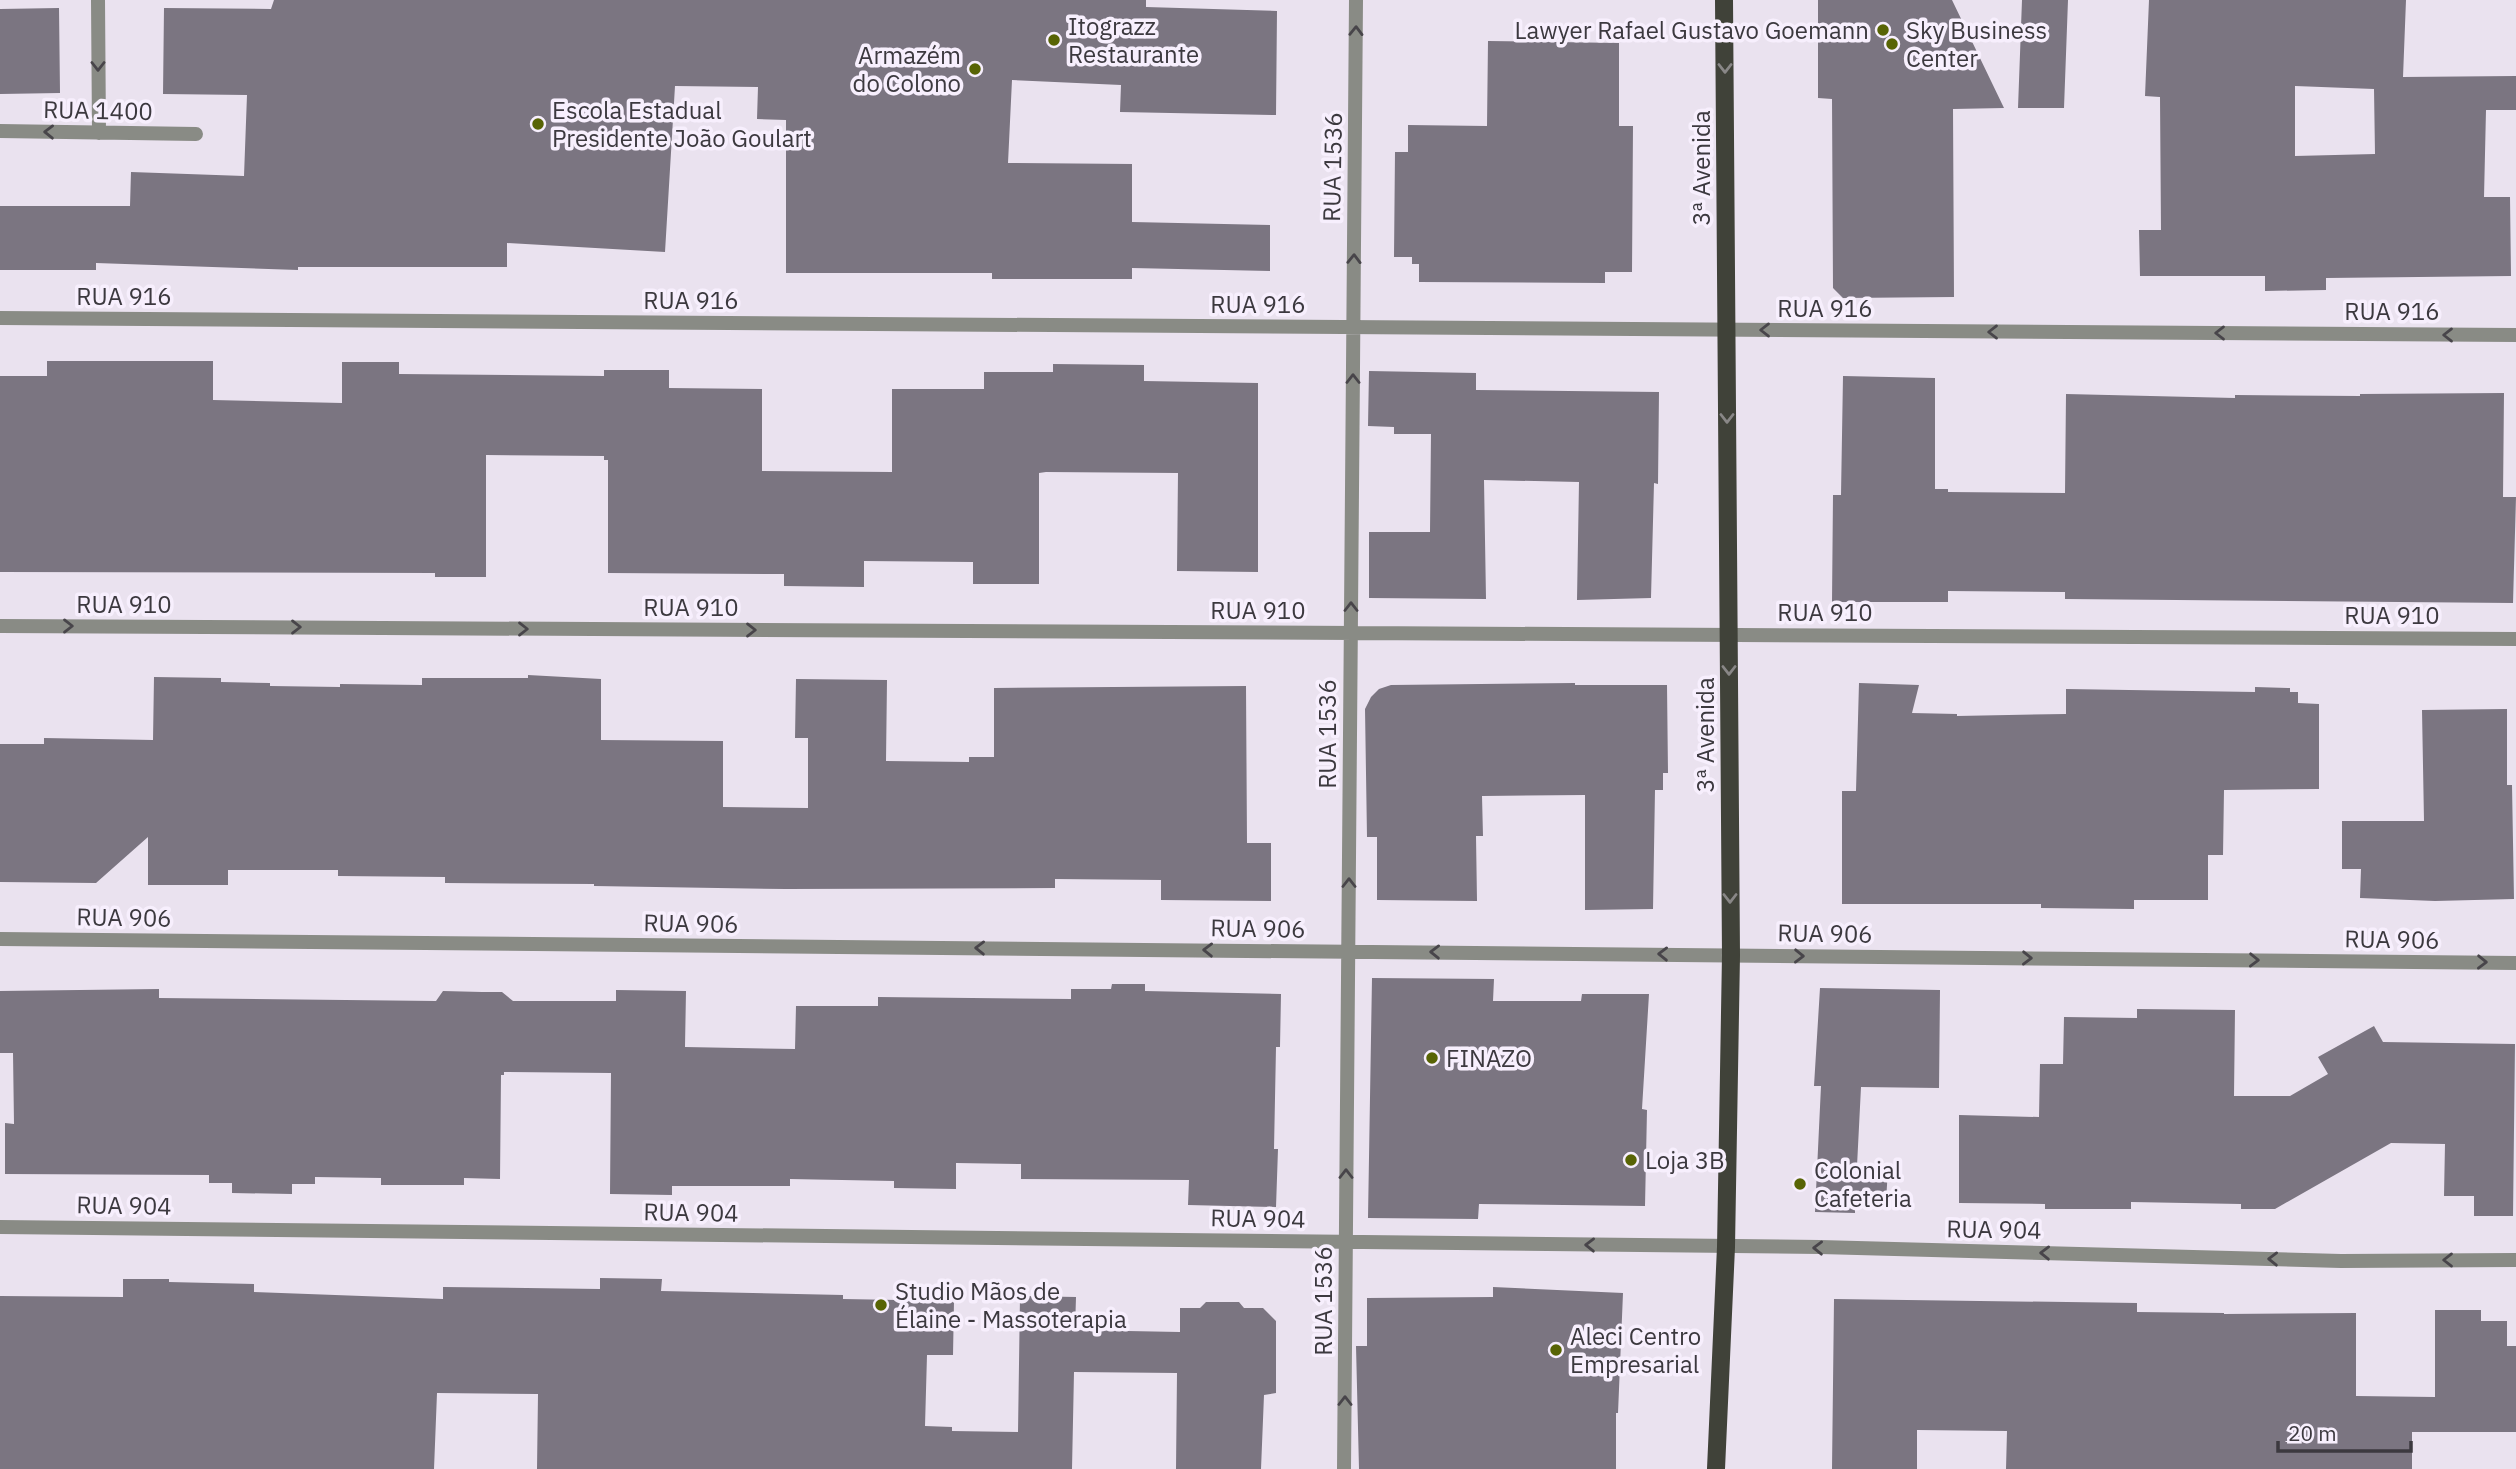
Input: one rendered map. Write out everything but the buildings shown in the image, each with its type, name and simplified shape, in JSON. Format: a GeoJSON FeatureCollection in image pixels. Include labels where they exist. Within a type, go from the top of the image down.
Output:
{"type":"FeatureCollection","features":[{"type":"Feature","properties":{"kind":"main road","name":"3ª Avenida"},"geometry":{"type":"LineString","coordinates":[[1716,1469],[1726,1247],[1731,955],[1724,0]]}},
{"type":"Feature","properties":{"kind":"street"},"geometry":{"type":"LineString","coordinates":[[98,0],[99,133]]}},
{"type":"Feature","properties":{"kind":"street","name":"RUA 1536"},"geometry":{"type":"LineString","coordinates":[[1344,1469],[1356,0]]}},
{"type":"Feature","properties":{"kind":"street","name":"RUA 1400"},"geometry":{"type":"LineString","coordinates":[[0,131],[195,135]]}},
{"type":"Feature","properties":{"kind":"street","name":"RUA 916"},"geometry":{"type":"LineString","coordinates":[[0,318],[2516,335]]}},
{"type":"Feature","properties":{"kind":"street","name":"RUA 910"},"geometry":{"type":"LineString","coordinates":[[0,626],[2516,639]]}},
{"type":"Feature","properties":{"kind":"street","name":"RUA 906"},"geometry":{"type":"LineString","coordinates":[[0,939],[2516,963]]}},
{"type":"Feature","properties":{"kind":"street","name":"RUA 904"},"geometry":{"type":"LineString","coordinates":[[0,1227],[1726,1247],[2341,1261],[2516,1260]]}},
{"type":"Feature","properties":{"kind":"place","name":"Lawyer Rafael Gustavo Goemann"},"geometry":{"type":"Point","coordinates":[1883,30]}},
{"type":"Feature","properties":{"kind":"place","name":"Itograzz Restaurante"},"geometry":{"type":"Point","coordinates":[1054,40]}},
{"type":"Feature","properties":{"kind":"place","name":"Sky Business Center"},"geometry":{"type":"Point","coordinates":[1892,44]}},
{"type":"Feature","properties":{"kind":"place","name":"Armazém do Colono"},"geometry":{"type":"Point","coordinates":[975,69]}},
{"type":"Feature","properties":{"kind":"place","name":"Escola Estadual Presidente João Goulart"},"geometry":{"type":"Point","coordinates":[538,124]}},
{"type":"Feature","properties":{"kind":"place","name":"FINAZO"},"geometry":{"type":"Point","coordinates":[1432,1058]}},
{"type":"Feature","properties":{"kind":"place","name":"Loja 3B"},"geometry":{"type":"Point","coordinates":[1631,1160]}},
{"type":"Feature","properties":{"kind":"place","name":"Colonial Cafeteria"},"geometry":{"type":"Point","coordinates":[1800,1184]}},
{"type":"Feature","properties":{"kind":"place","name":"Studio Mãos de Élaine - Massoterapia"},"geometry":{"type":"Point","coordinates":[881,1305]}},
{"type":"Feature","properties":{"kind":"place","name":"Aleci Centro Empresarial"},"geometry":{"type":"Point","coordinates":[1556,1350]}}]}
